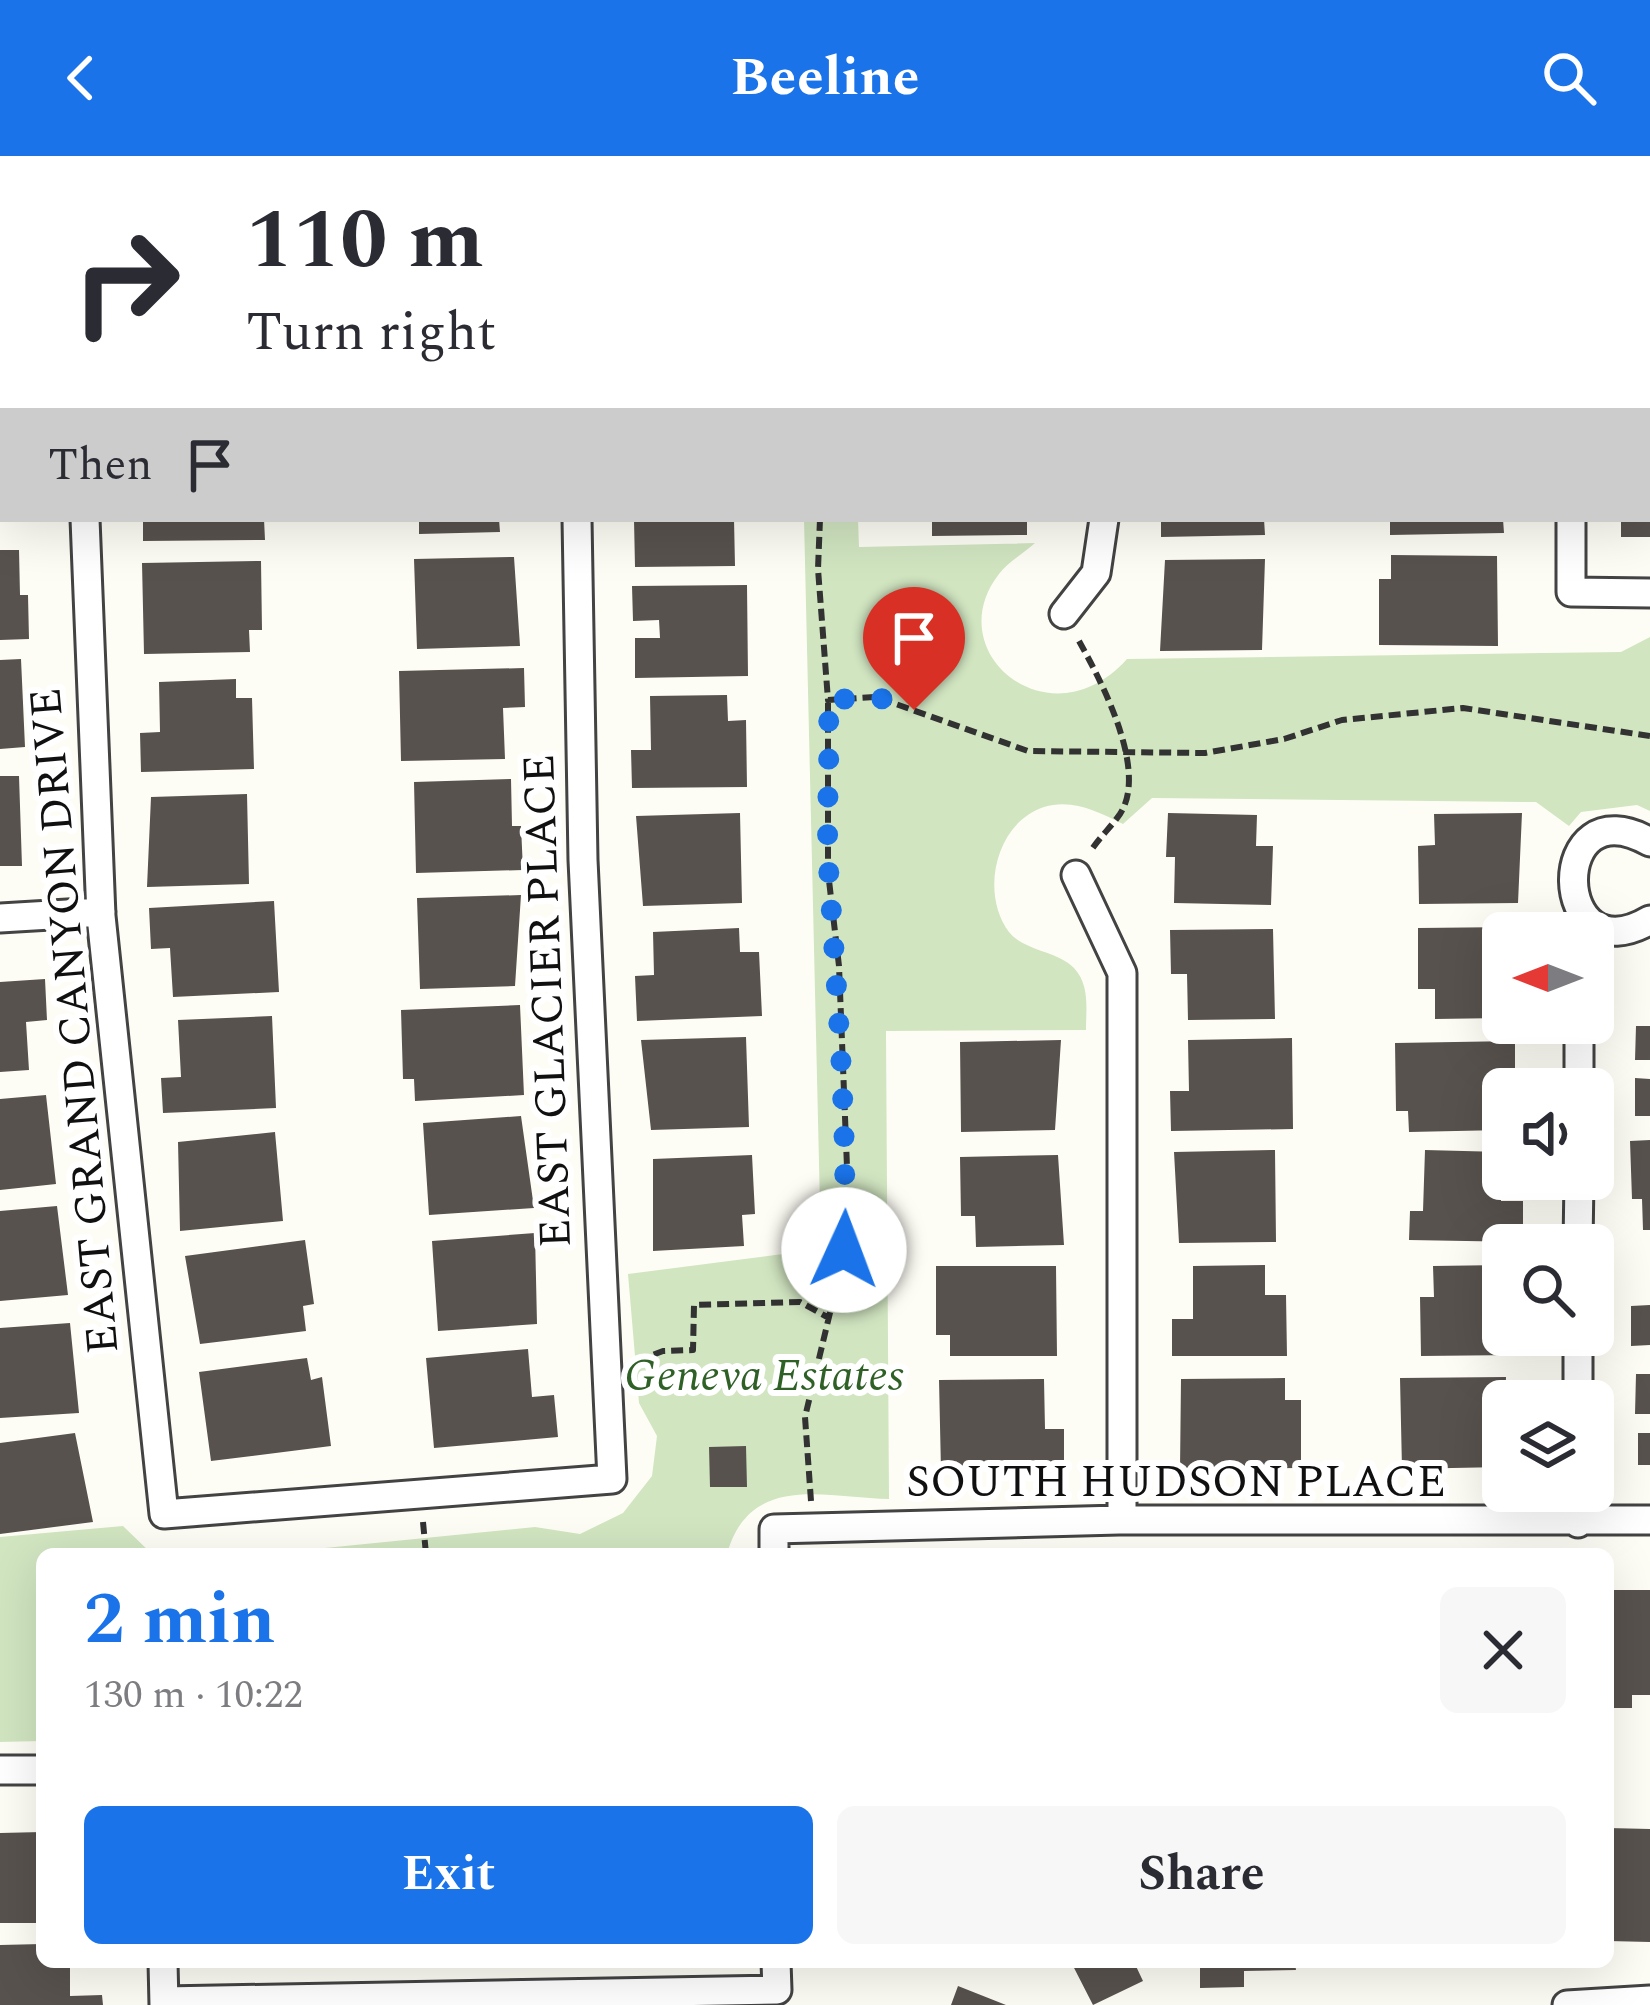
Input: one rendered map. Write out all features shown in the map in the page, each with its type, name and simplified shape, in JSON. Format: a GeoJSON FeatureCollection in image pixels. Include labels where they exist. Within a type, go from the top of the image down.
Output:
{"type":"FeatureCollection","features":[{"type":"Feature","properties":{"kind":"street","name":"EAST GRAND CANYON DRIVE"},"geometry":{"type":"LineString","coordinates":[[85,522],[101,913],[164,1514],[612,1479]]}},
{"type":"Feature","properties":{"kind":"street","name":"EAST GLACIER PLACE"},"geometry":{"type":"LineString","coordinates":[[577,522],[583,860],[612,1479]]}},
{"type":"Feature","properties":{"kind":"street"},"geometry":{"type":"LineString","coordinates":[[1064,614],[1096,573],[1104,522]]}},
{"type":"Feature","properties":{"kind":"street"},"geometry":{"type":"LineString","coordinates":[[1571,522],[1571,592],[1650,593]]}},
{"type":"Feature","properties":{"kind":"street"},"geometry":{"type":"LineString","coordinates":[[1583,912],[1572,894],[1577,854],[1612,831],[1631,832],[1650,842]]}},
{"type":"Feature","properties":{"kind":"street"},"geometry":{"type":"LineString","coordinates":[[1076,875],[1122,973],[1122,1520]]}},
{"type":"Feature","properties":{"kind":"street"},"geometry":{"type":"LineString","coordinates":[[0,918],[101,913]]}},
{"type":"Feature","properties":{"kind":"street"},"geometry":{"type":"LineString","coordinates":[[1614,929],[1650,920]]}},
{"type":"Feature","properties":{"kind":"street"},"geometry":{"type":"LineString","coordinates":[[1578,1512],[1578,1523]]}},
{"type":"Feature","properties":{"kind":"street","name":"SOUTH HUDSON PLACE"},"geometry":{"type":"LineString","coordinates":[[774,1542],[813,1528],[1122,1520],[1650,1520]]}},
{"type":"Feature","properties":{"kind":"street"},"geometry":{"type":"LineString","coordinates":[[0,1770],[36,1769]]}},
{"type":"Feature","properties":{"kind":"street"},"geometry":{"type":"LineString","coordinates":[[163,1968],[164,2003],[777,1976]]}},
{"type":"Feature","properties":{"kind":"street"},"geometry":{"type":"LineString","coordinates":[[1580,2004],[1650,2000]]}},
{"type":"Feature","properties":{"kind":"path"},"geometry":{"type":"LineString","coordinates":[[813,1528],[805,1417],[844,1250],[847,1167],[839,966],[828,872],[828,700],[818,569],[820,522]]}},
{"type":"Feature","properties":{"kind":"path"},"geometry":{"type":"LineString","coordinates":[[1064,614],[1106,691],[1127,780],[1121,812],[1076,875]]}},
{"type":"Feature","properties":{"kind":"path"},"geometry":{"type":"LineString","coordinates":[[828,700],[877,697],[1028,751],[1204,753],[1284,739],[1342,720],[1463,708],[1650,736]]}},
{"type":"Feature","properties":{"kind":"path"},"geometry":{"type":"LineString","coordinates":[[604,1365],[693,1350],[694,1305],[800,1302],[830,1318]]}},
{"type":"Feature","properties":{"kind":"green space","name":"Geneva Estates"},"geometry":{"type":"Polygon","coordinates":[[[804,522],[858,522],[859,547],[1035,543],[999,574],[984,604],[982,632],[992,658],[1011,678],[1037,690],[1066,693],[1097,683],[1127,659],[1621,652],[1650,637],[1650,811],[1637,805],[1581,812],[1569,826],[1536,802],[1152,798],[1123,824],[1065,804],[1027,815],[1014,828],[997,861],[995,899],[1000,916],[1015,938],[1074,968],[1083,982],[1086,1030],[886,1031],[889,1499],[816,1494],[772,1500],[753,1511],[730,1548],[325,1548],[535,1527],[580,1534],[623,1513],[652,1476],[657,1436],[639,1403],[628,1274],[821,1249],[804,522]]]}},
{"type":"Feature","properties":{"kind":"green space"},"geometry":{"type":"Polygon","coordinates":[[[123,1526],[146,1548],[36,1548],[36,1741],[0,1742],[0,1537],[123,1526]]]}},
{"type":"Feature","properties":{"kind":"building"},"geometry":{"type":"Polygon","coordinates":[[[143,522],[264,522],[265,540],[143,541],[143,522]]]}},
{"type":"Feature","properties":{"kind":"building"},"geometry":{"type":"Polygon","coordinates":[[[419,522],[499,522],[500,532],[419,534],[419,522]]]}},
{"type":"Feature","properties":{"kind":"building"},"geometry":{"type":"Polygon","coordinates":[[[634,522],[734,522],[735,566],[635,567],[634,522]]]}},
{"type":"Feature","properties":{"kind":"building"},"geometry":{"type":"Polygon","coordinates":[[[932,522],[1027,522],[1027,535],[932,536],[932,522]]]}},
{"type":"Feature","properties":{"kind":"building"},"geometry":{"type":"Polygon","coordinates":[[[1161,522],[1264,522],[1265,535],[1161,537],[1161,522]]]}},
{"type":"Feature","properties":{"kind":"building"},"geometry":{"type":"Polygon","coordinates":[[[1390,522],[1503,522],[1504,533],[1390,535],[1390,522]]]}},
{"type":"Feature","properties":{"kind":"building"},"geometry":{"type":"Polygon","coordinates":[[[1621,522],[1650,522],[1650,537],[1621,537],[1621,522]]]}},
{"type":"Feature","properties":{"kind":"building"},"geometry":{"type":"Polygon","coordinates":[[[0,550],[19,550],[20,595],[28,595],[29,639],[0,640],[0,550]]]}},
{"type":"Feature","properties":{"kind":"building"},"geometry":{"type":"Polygon","coordinates":[[[1391,555],[1497,556],[1498,646],[1379,645],[1379,579],[1391,579],[1391,555]]]}},
{"type":"Feature","properties":{"kind":"building"},"geometry":{"type":"Polygon","coordinates":[[[514,557],[520,646],[417,649],[414,559],[514,557]]]}},
{"type":"Feature","properties":{"kind":"building"},"geometry":{"type":"Polygon","coordinates":[[[1265,559],[1262,650],[1160,651],[1165,560],[1265,559]]]}},
{"type":"Feature","properties":{"kind":"building"},"geometry":{"type":"Polygon","coordinates":[[[261,561],[262,630],[249,630],[250,652],[144,654],[142,563],[261,561]]]}},
{"type":"Feature","properties":{"kind":"building"},"geometry":{"type":"Polygon","coordinates":[[[747,585],[748,676],[635,678],[635,638],[660,638],[659,620],[633,621],[632,586],[747,585]]]}},
{"type":"Feature","properties":{"kind":"building"},"geometry":{"type":"Polygon","coordinates":[[[21,659],[25,747],[0,749],[0,660],[21,659]]]}},
{"type":"Feature","properties":{"kind":"building"},"geometry":{"type":"Polygon","coordinates":[[[524,668],[525,707],[503,708],[505,759],[401,761],[399,671],[524,668]]]}},
{"type":"Feature","properties":{"kind":"building"},"geometry":{"type":"Polygon","coordinates":[[[236,679],[236,698],[252,698],[254,769],[141,772],[140,733],[160,732],[159,682],[236,679]]]}},
{"type":"Feature","properties":{"kind":"building"},"geometry":{"type":"Polygon","coordinates":[[[727,695],[728,721],[746,720],[747,787],[632,788],[631,750],[651,750],[650,696],[727,695]]]}},
{"type":"Feature","properties":{"kind":"building"},"geometry":{"type":"Polygon","coordinates":[[[0,776],[19,776],[22,866],[0,866],[0,776]]]}},
{"type":"Feature","properties":{"kind":"building"},"geometry":{"type":"Polygon","coordinates":[[[511,779],[512,826],[521,826],[523,870],[416,873],[414,782],[511,779]]]}},
{"type":"Feature","properties":{"kind":"building"},"geometry":{"type":"Polygon","coordinates":[[[247,794],[249,884],[147,887],[151,797],[247,794]]]}},
{"type":"Feature","properties":{"kind":"building"},"geometry":{"type":"Polygon","coordinates":[[[740,813],[742,903],[643,906],[636,816],[740,813]]]}},
{"type":"Feature","properties":{"kind":"building"},"geometry":{"type":"Polygon","coordinates":[[[1168,813],[1257,815],[1256,846],[1273,846],[1271,905],[1174,903],[1175,857],[1166,857],[1168,813]]]}},
{"type":"Feature","properties":{"kind":"building"},"geometry":{"type":"Polygon","coordinates":[[[1522,813],[1518,903],[1419,904],[1418,846],[1435,845],[1434,814],[1522,813]]]}},
{"type":"Feature","properties":{"kind":"building"},"geometry":{"type":"Polygon","coordinates":[[[521,895],[515,986],[420,989],[417,898],[521,895]]]}},
{"type":"Feature","properties":{"kind":"building"},"geometry":{"type":"Polygon","coordinates":[[[274,901],[279,992],[173,997],[170,948],[151,949],[149,908],[274,901]]]}},
{"type":"Feature","properties":{"kind":"building"},"geometry":{"type":"Polygon","coordinates":[[[1482,927],[1482,1018],[1435,1019],[1435,989],[1418,989],[1418,928],[1482,927]]]}},
{"type":"Feature","properties":{"kind":"building"},"geometry":{"type":"Polygon","coordinates":[[[739,928],[740,952],[759,952],[762,1016],[637,1021],[635,976],[654,975],[653,932],[739,928]]]}},
{"type":"Feature","properties":{"kind":"building"},"geometry":{"type":"Polygon","coordinates":[[[1273,929],[1275,1019],[1188,1020],[1187,974],[1171,974],[1170,930],[1273,929]]]}},
{"type":"Feature","properties":{"kind":"building"},"geometry":{"type":"Polygon","coordinates":[[[45,979],[47,1020],[26,1022],[29,1070],[0,1072],[0,982],[45,979]]]}},
{"type":"Feature","properties":{"kind":"building"},"geometry":{"type":"Polygon","coordinates":[[[520,1005],[524,1095],[415,1101],[414,1079],[403,1079],[401,1010],[520,1005]]]}},
{"type":"Feature","properties":{"kind":"building"},"geometry":{"type":"Polygon","coordinates":[[[272,1016],[276,1108],[163,1113],[161,1078],[181,1077],[178,1020],[272,1016]]]}},
{"type":"Feature","properties":{"kind":"building"},"geometry":{"type":"Polygon","coordinates":[[[1636,1026],[1650,1026],[1650,1060],[1635,1060],[1636,1026]]]}},
{"type":"Feature","properties":{"kind":"building"},"geometry":{"type":"Polygon","coordinates":[[[746,1037],[749,1127],[651,1130],[641,1040],[746,1037]]]}},
{"type":"Feature","properties":{"kind":"building"},"geometry":{"type":"Polygon","coordinates":[[[1292,1038],[1293,1129],[1171,1131],[1170,1091],[1189,1091],[1188,1040],[1292,1038]]]}},
{"type":"Feature","properties":{"kind":"building"},"geometry":{"type":"Polygon","coordinates":[[[1061,1040],[1055,1130],[961,1132],[960,1042],[1061,1040]]]}},
{"type":"Feature","properties":{"kind":"building"},"geometry":{"type":"Polygon","coordinates":[[[1395,1043],[1515,1044],[1515,1068],[1482,1068],[1482,1130],[1409,1132],[1408,1111],[1396,1111],[1395,1043]]]}},
{"type":"Feature","properties":{"kind":"building"},"geometry":{"type":"Polygon","coordinates":[[[1635,1078],[1650,1079],[1650,1116],[1635,1116],[1635,1078]]]}},
{"type":"Feature","properties":{"kind":"building"},"geometry":{"type":"Polygon","coordinates":[[[46,1095],[56,1184],[0,1190],[0,1099],[46,1095]]]}},
{"type":"Feature","properties":{"kind":"building"},"geometry":{"type":"Polygon","coordinates":[[[521,1116],[534,1208],[429,1215],[423,1123],[521,1116]]]}},
{"type":"Feature","properties":{"kind":"building"},"geometry":{"type":"Polygon","coordinates":[[[275,1132],[283,1221],[180,1231],[178,1142],[275,1132]]]}},
{"type":"Feature","properties":{"kind":"building"},"geometry":{"type":"Polygon","coordinates":[[[1650,1140],[1650,1230],[1643,1230],[1642,1199],[1632,1199],[1630,1141],[1650,1140]]]}},
{"type":"Feature","properties":{"kind":"building"},"geometry":{"type":"Polygon","coordinates":[[[1275,1150],[1276,1242],[1179,1243],[1174,1152],[1275,1150]]]}},
{"type":"Feature","properties":{"kind":"building"},"geometry":{"type":"Polygon","coordinates":[[[1425,1150],[1482,1151],[1482,1200],[1523,1201],[1523,1224],[1482,1224],[1482,1241],[1409,1240],[1410,1211],[1423,1211],[1425,1150]]]}},
{"type":"Feature","properties":{"kind":"building"},"geometry":{"type":"Polygon","coordinates":[[[752,1155],[755,1214],[742,1215],[744,1246],[653,1251],[653,1159],[752,1155]]]}},
{"type":"Feature","properties":{"kind":"building"},"geometry":{"type":"Polygon","coordinates":[[[1058,1155],[1064,1245],[976,1247],[975,1216],[961,1216],[960,1157],[1058,1155]]]}},
{"type":"Feature","properties":{"kind":"building"},"geometry":{"type":"Polygon","coordinates":[[[57,1206],[68,1295],[0,1301],[0,1211],[57,1206]]]}},
{"type":"Feature","properties":{"kind":"building"},"geometry":{"type":"Polygon","coordinates":[[[535,1233],[537,1324],[438,1331],[432,1241],[535,1233]]]}},
{"type":"Feature","properties":{"kind":"building"},"geometry":{"type":"Polygon","coordinates":[[[305,1240],[314,1304],[303,1306],[306,1331],[200,1344],[185,1256],[305,1240]]]}},
{"type":"Feature","properties":{"kind":"building"},"geometry":{"type":"Polygon","coordinates":[[[1265,1265],[1265,1295],[1286,1295],[1287,1356],[1172,1356],[1172,1319],[1193,1319],[1193,1266],[1265,1265]]]}},
{"type":"Feature","properties":{"kind":"building"},"geometry":{"type":"Polygon","coordinates":[[[1482,1265],[1482,1355],[1421,1356],[1420,1297],[1434,1297],[1433,1266],[1482,1265]]]}},
{"type":"Feature","properties":{"kind":"building"},"geometry":{"type":"Polygon","coordinates":[[[936,1266],[1056,1266],[1057,1356],[950,1356],[950,1335],[936,1335],[936,1266]]]}},
{"type":"Feature","properties":{"kind":"building"},"geometry":{"type":"Polygon","coordinates":[[[1650,1305],[1650,1345],[1631,1346],[1631,1306],[1650,1305]]]}},
{"type":"Feature","properties":{"kind":"building"},"geometry":{"type":"Polygon","coordinates":[[[70,1323],[79,1413],[0,1418],[0,1328],[70,1323]]]}},
{"type":"Feature","properties":{"kind":"building"},"geometry":{"type":"Polygon","coordinates":[[[528,1349],[532,1397],[554,1395],[558,1437],[434,1448],[426,1358],[528,1349]]]}},
{"type":"Feature","properties":{"kind":"building"},"geometry":{"type":"Polygon","coordinates":[[[307,1358],[311,1380],[322,1377],[331,1446],[211,1461],[199,1372],[307,1358]]]}},
{"type":"Feature","properties":{"kind":"building"},"geometry":{"type":"Polygon","coordinates":[[[1636,1374],[1650,1374],[1650,1414],[1635,1414],[1636,1374]]]}},
{"type":"Feature","properties":{"kind":"building"},"geometry":{"type":"Polygon","coordinates":[[[1506,1377],[1482,1380],[1482,1467],[1402,1469],[1400,1378],[1506,1377]]]}},
{"type":"Feature","properties":{"kind":"building"},"geometry":{"type":"Polygon","coordinates":[[[1285,1378],[1285,1400],[1301,1400],[1301,1468],[1180,1469],[1181,1379],[1285,1378]]]}},
{"type":"Feature","properties":{"kind":"building"},"geometry":{"type":"Polygon","coordinates":[[[1044,1379],[1045,1429],[1064,1429],[1064,1469],[941,1471],[939,1380],[1044,1379]]]}},
{"type":"Feature","properties":{"kind":"building"},"geometry":{"type":"Polygon","coordinates":[[[75,1433],[93,1522],[0,1534],[0,1443],[75,1433]]]}},
{"type":"Feature","properties":{"kind":"building"},"geometry":{"type":"Polygon","coordinates":[[[1638,1433],[1650,1433],[1650,1465],[1638,1465],[1638,1433]]]}},
{"type":"Feature","properties":{"kind":"building"},"geometry":{"type":"Polygon","coordinates":[[[746,1446],[747,1487],[710,1487],[709,1447],[746,1446]]]}},
{"type":"Feature","properties":{"kind":"building"},"geometry":{"type":"Polygon","coordinates":[[[1614,1590],[1650,1590],[1650,1695],[1632,1695],[1632,1708],[1614,1708],[1614,1590]]]}},
{"type":"Feature","properties":{"kind":"building"},"geometry":{"type":"Polygon","coordinates":[[[1614,1828],[1650,1829],[1650,1942],[1614,1941],[1614,1828]]]}},
{"type":"Feature","properties":{"kind":"building"},"geometry":{"type":"Polygon","coordinates":[[[36,1832],[36,1923],[0,1923],[0,1833],[36,1832]]]}},
{"type":"Feature","properties":{"kind":"building"},"geometry":{"type":"Polygon","coordinates":[[[36,1944],[36,1968],[70,1968],[70,1996],[102,1995],[103,2005],[0,2005],[0,1945],[36,1944]]]}},
{"type":"Feature","properties":{"kind":"building"},"geometry":{"type":"Polygon","coordinates":[[[1074,1968],[1137,1968],[1143,1981],[1093,2005],[1074,1968]]]}},
{"type":"Feature","properties":{"kind":"building"},"geometry":{"type":"Polygon","coordinates":[[[1200,1968],[1296,1968],[1244,1971],[1244,1987],[1200,1988],[1200,1968]]]}},
{"type":"Feature","properties":{"kind":"building"},"geometry":{"type":"Polygon","coordinates":[[[958,1986],[1006,2005],[951,2005],[958,1986]]]}},
{"type":"Feature","properties":{"kind":"route"},"geometry":{"type":"LineString","coordinates":[[844,1250],[847,1167],[839,966],[828,872],[832,778],[828,700],[877,697],[914,710]]}}]}
